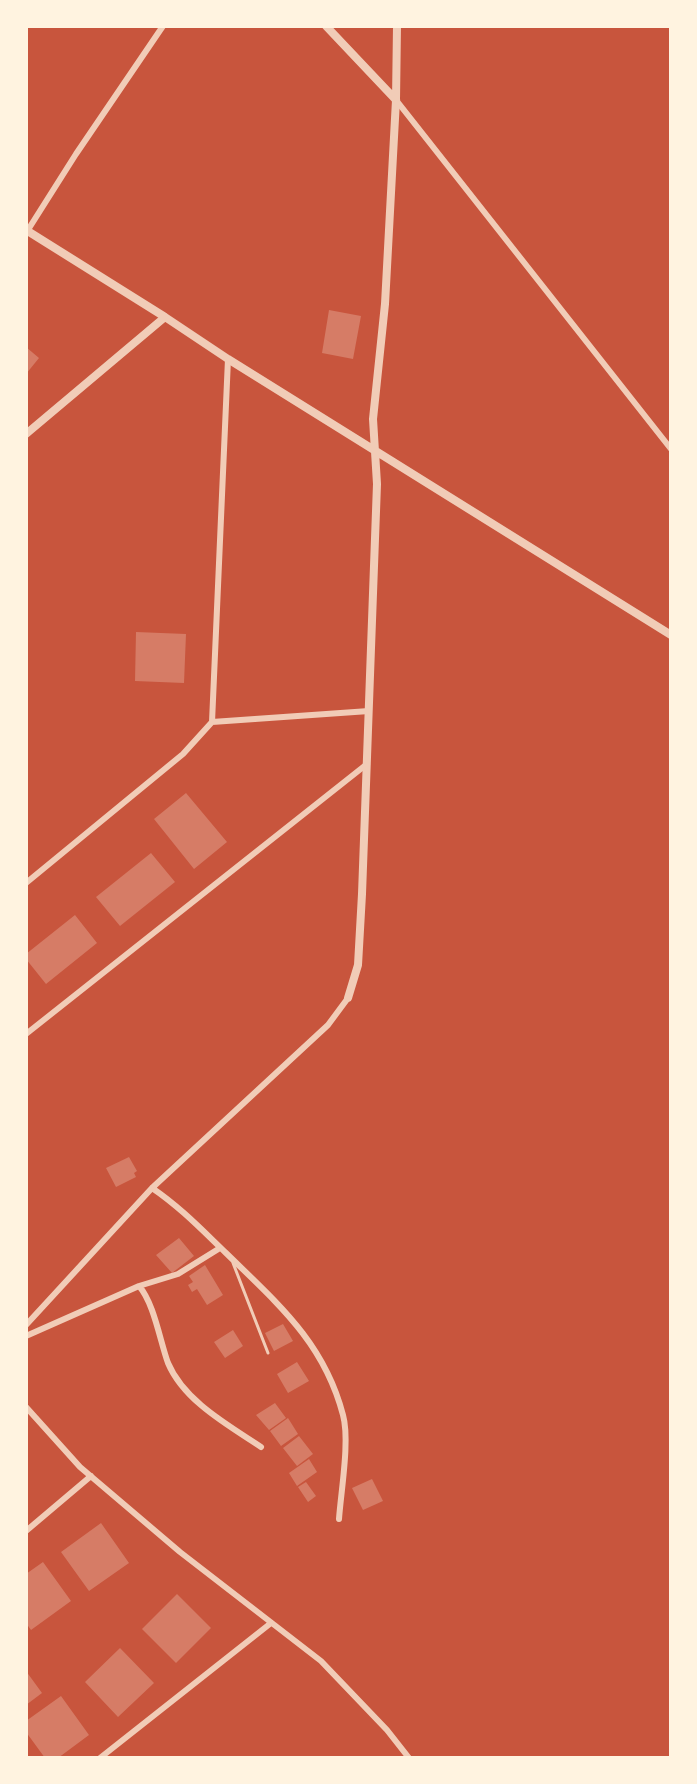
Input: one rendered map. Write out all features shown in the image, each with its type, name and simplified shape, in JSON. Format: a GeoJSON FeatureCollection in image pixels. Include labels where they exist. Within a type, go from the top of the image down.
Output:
{"type":"FeatureCollection","features":[{"type":"Feature","properties":{"kind":"street"},"geometry":{"type":"LineString","coordinates":[[163,26],[27,231],[671,635]]}},
{"type":"Feature","properties":{"kind":"street"},"geometry":{"type":"LineString","coordinates":[[326,26],[396,100],[611,377],[671,449]]}},
{"type":"Feature","properties":{"kind":"street"},"geometry":{"type":"LineString","coordinates":[[26,1325],[152,1188],[328,1025],[348,998],[358,965],[377,484],[373,419],[385,304],[397,26]]}},
{"type":"Feature","properties":{"kind":"street"},"geometry":{"type":"LineString","coordinates":[[26,434],[165,317]]}},
{"type":"Feature","properties":{"kind":"street"},"geometry":{"type":"LineString","coordinates":[[26,883],[183,754],[212,722],[228,359]]}},
{"type":"Feature","properties":{"kind":"street"},"geometry":{"type":"LineString","coordinates":[[212,722],[369,711]]}},
{"type":"Feature","properties":{"kind":"street"},"geometry":{"type":"LineString","coordinates":[[26,1034],[367,764]]}},
{"type":"Feature","properties":{"kind":"street"},"geometry":{"type":"LineString","coordinates":[[152,1188],[175,1203],[284,1307],[304,1331],[337,1395],[345,1418],[339,1519]]}},
{"type":"Feature","properties":{"kind":"street"},"geometry":{"type":"LineString","coordinates":[[26,1336],[139,1286],[178,1274],[220,1248]]}},
{"type":"Feature","properties":{"kind":"street"},"geometry":{"type":"LineString","coordinates":[[139,1286],[176,1377],[192,1396],[218,1418],[261,1447]]}},
{"type":"Feature","properties":{"kind":"street"},"geometry":{"type":"LineString","coordinates":[[26,1407],[80,1467],[180,1552],[321,1661],[387,1730],[409,1758]]}},
{"type":"Feature","properties":{"kind":"street"},"geometry":{"type":"LineString","coordinates":[[26,1531],[91,1476]]}},
{"type":"Feature","properties":{"kind":"street"},"geometry":{"type":"LineString","coordinates":[[100,1758],[271,1623]]}},
{"type":"Feature","properties":{"kind":"lane"},"geometry":{"type":"LineString","coordinates":[[232,1259],[268,1353]]}},
{"type":"Feature","properties":{"kind":"building"},"geometry":{"type":"Polygon","coordinates":[[[329,310],[361,316],[353,359],[322,353],[329,310]]]}},
{"type":"Feature","properties":{"kind":"building"},"geometry":{"type":"Polygon","coordinates":[[[26,347],[39,358],[26,374],[26,347]]]}},
{"type":"Feature","properties":{"kind":"building"},"geometry":{"type":"Polygon","coordinates":[[[136,632],[186,634],[184,683],[135,681],[136,632]]]}},
{"type":"Feature","properties":{"kind":"building"},"geometry":{"type":"Polygon","coordinates":[[[186,793],[227,842],[194,869],[154,819],[186,793]]]}},
{"type":"Feature","properties":{"kind":"building"},"geometry":{"type":"Polygon","coordinates":[[[151,853],[175,882],[120,926],[96,897],[151,853]]]}},
{"type":"Feature","properties":{"kind":"building"},"geometry":{"type":"Polygon","coordinates":[[[75,915],[97,943],[46,984],[26,959],[26,954],[75,915]]]}},
{"type":"Feature","properties":{"kind":"building"},"geometry":{"type":"Polygon","coordinates":[[[129,1157],[137,1171],[134,1173],[136,1177],[116,1187],[106,1168],[129,1157]]]}},
{"type":"Feature","properties":{"kind":"building"},"geometry":{"type":"Polygon","coordinates":[[[179,1238],[194,1256],[172,1273],[156,1255],[179,1238]]]}},
{"type":"Feature","properties":{"kind":"building"},"geometry":{"type":"Polygon","coordinates":[[[205,1265],[223,1295],[207,1305],[197,1289],[192,1292],[188,1285],[193,1282],[189,1276],[205,1265]]]}},
{"type":"Feature","properties":{"kind":"building"},"geometry":{"type":"Polygon","coordinates":[[[283,1324],[293,1341],[274,1351],[265,1333],[283,1324]]]}},
{"type":"Feature","properties":{"kind":"building"},"geometry":{"type":"Polygon","coordinates":[[[233,1330],[243,1346],[225,1358],[214,1342],[233,1330]]]}},
{"type":"Feature","properties":{"kind":"building"},"geometry":{"type":"Polygon","coordinates":[[[297,1362],[309,1381],[288,1393],[277,1374],[297,1362]]]}},
{"type":"Feature","properties":{"kind":"building"},"geometry":{"type":"Polygon","coordinates":[[[275,1403],[286,1418],[269,1430],[256,1415],[275,1403]]]}},
{"type":"Feature","properties":{"kind":"building"},"geometry":{"type":"Polygon","coordinates":[[[288,1418],[298,1434],[281,1446],[270,1431],[288,1418]]]}},
{"type":"Feature","properties":{"kind":"building"},"geometry":{"type":"Polygon","coordinates":[[[299,1436],[313,1454],[297,1466],[283,1448],[299,1436]]]}},
{"type":"Feature","properties":{"kind":"building"},"geometry":{"type":"Polygon","coordinates":[[[309,1459],[317,1472],[297,1486],[289,1473],[309,1459]]]}},
{"type":"Feature","properties":{"kind":"building"},"geometry":{"type":"Polygon","coordinates":[[[372,1479],[383,1501],[363,1510],[352,1488],[372,1479]]]}},
{"type":"Feature","properties":{"kind":"building"},"geometry":{"type":"Polygon","coordinates":[[[306,1482],[316,1496],[308,1502],[298,1487],[306,1482]]]}},
{"type":"Feature","properties":{"kind":"building"},"geometry":{"type":"Polygon","coordinates":[[[101,1523],[129,1563],[89,1591],[61,1552],[101,1523]]]}},
{"type":"Feature","properties":{"kind":"building"},"geometry":{"type":"Polygon","coordinates":[[[43,1562],[71,1601],[31,1630],[26,1623],[26,1574],[43,1562]]]}},
{"type":"Feature","properties":{"kind":"building"},"geometry":{"type":"Polygon","coordinates":[[[177,1594],[211,1628],[176,1663],[142,1629],[177,1594]]]}},
{"type":"Feature","properties":{"kind":"building"},"geometry":{"type":"Polygon","coordinates":[[[120,1648],[154,1683],[118,1717],[85,1682],[120,1648]]]}},
{"type":"Feature","properties":{"kind":"building"},"geometry":{"type":"Polygon","coordinates":[[[26,1671],[42,1693],[26,1705],[26,1671]]]}},
{"type":"Feature","properties":{"kind":"building"},"geometry":{"type":"Polygon","coordinates":[[[61,1696],[89,1735],[58,1758],[45,1758],[26,1732],[26,1721],[61,1696]]]}}]}
